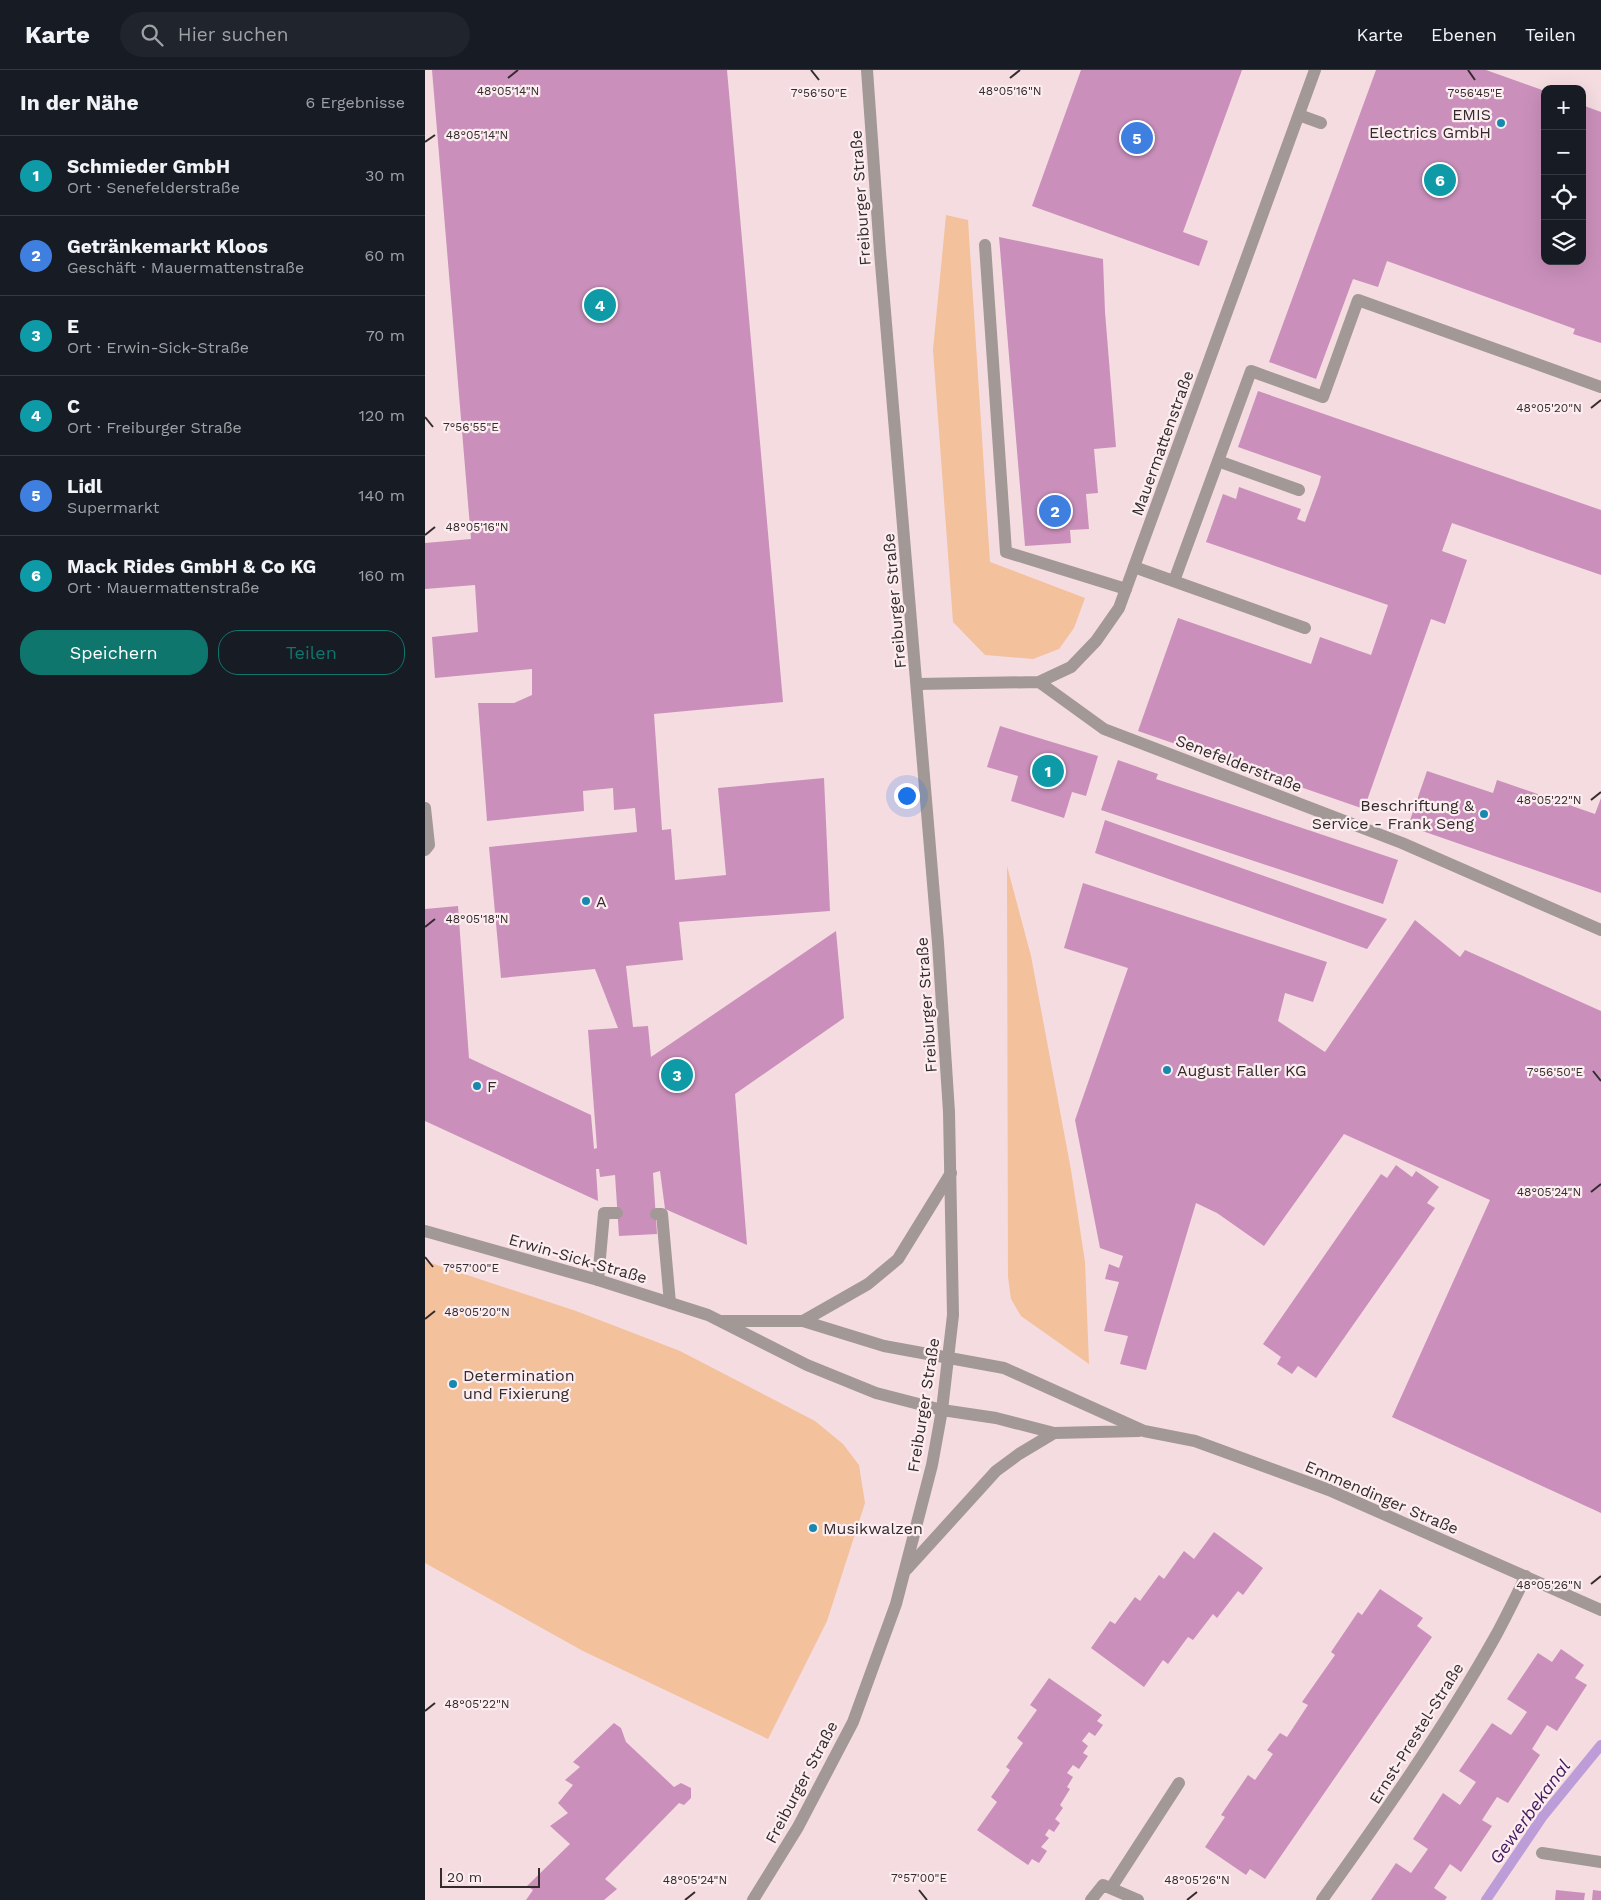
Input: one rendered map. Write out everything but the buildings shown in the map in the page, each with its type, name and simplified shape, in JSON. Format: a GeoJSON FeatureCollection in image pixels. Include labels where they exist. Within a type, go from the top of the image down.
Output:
{"type":"FeatureCollection","features":[{"type":"Feature","properties":{"kind":"street","name":"Freiburger Straße"},"geometry":{"type":"LineString","coordinates":[[753,1900],[798,1827],[853,1722],[896,1604],[907,1569],[932,1465],[953,1315],[951,1173],[938,943],[880,252],[867,70]]}},
{"type":"Feature","properties":{"kind":"street","name":"Mauermattenstraße"},"geometry":{"type":"LineString","coordinates":[[917,684],[1039,682],[1071,667],[1095,641],[1119,608],[1315,70]]}},
{"type":"Feature","properties":{"kind":"street"},"geometry":{"type":"LineString","coordinates":[[1299,116],[1321,123]]}},
{"type":"Feature","properties":{"kind":"street"},"geometry":{"type":"LineString","coordinates":[[985,245],[1006,552],[1126,589]]}},
{"type":"Feature","properties":{"kind":"street"},"geometry":{"type":"LineString","coordinates":[[1174,581],[1251,371],[1323,397],[1358,300],[1601,387]]}},
{"type":"Feature","properties":{"kind":"street"},"geometry":{"type":"LineString","coordinates":[[1218,461],[1299,490]]}},
{"type":"Feature","properties":{"kind":"street"},"geometry":{"type":"LineString","coordinates":[[1134,567],[1305,628]]}},
{"type":"Feature","properties":{"kind":"street","name":"Senefelderstraße"},"geometry":{"type":"LineString","coordinates":[[1039,682],[1105,730],[1402,843],[1601,930]]}},
{"type":"Feature","properties":{"kind":"street"},"geometry":{"type":"LineString","coordinates":[[425,808],[429,845],[425,850]]}},
{"type":"Feature","properties":{"kind":"street","name":"Erwin-Sick-Straße"},"geometry":{"type":"LineString","coordinates":[[803,1321],[868,1284],[898,1259],[951,1173]]}},
{"type":"Feature","properties":{"kind":"street"},"geometry":{"type":"LineString","coordinates":[[598,1280],[604,1213],[617,1213]]}},
{"type":"Feature","properties":{"kind":"street"},"geometry":{"type":"LineString","coordinates":[[656,1214],[662,1214],[670,1303]]}},
{"type":"Feature","properties":{"kind":"street","name":"Erwin-Sick-Straße"},"geometry":{"type":"LineString","coordinates":[[425,1231],[598,1280],[670,1303],[721,1321],[816,1369],[876,1393],[941,1410]]}},
{"type":"Feature","properties":{"kind":"street","name":"Erwin-Sick-Straße"},"geometry":{"type":"LineString","coordinates":[[721,1321],[803,1321],[884,1346],[947,1358]]}},
{"type":"Feature","properties":{"kind":"street","name":"Emmendinger Straße"},"geometry":{"type":"LineString","coordinates":[[947,1358],[1004,1368],[1144,1431]]}},
{"type":"Feature","properties":{"kind":"street","name":"Emmendinger Straße"},"geometry":{"type":"LineString","coordinates":[[941,1410],[995,1418],[1054,1433],[1144,1431],[1195,1441],[1320,1487],[1601,1610]]}},
{"type":"Feature","properties":{"kind":"street","name":"Emmendinger Straße"},"geometry":{"type":"LineString","coordinates":[[907,1569],[996,1471],[1019,1454],[1054,1433]]}},
{"type":"Feature","properties":{"kind":"street","name":"Ernst-Prestel-Straße"},"geometry":{"type":"LineString","coordinates":[[1322,1900],[1385,1812],[1458,1699],[1495,1636],[1526,1576]]}},
{"type":"Feature","properties":{"kind":"street"},"geometry":{"type":"LineString","coordinates":[[1091,1900],[1107,1887],[1179,1783]]}},
{"type":"Feature","properties":{"kind":"street"},"geometry":{"type":"LineString","coordinates":[[1542,1853],[1601,1862]]}},
{"type":"Feature","properties":{"kind":"street"},"geometry":{"type":"LineString","coordinates":[[1107,1887],[1138,1900]]}},
{"type":"Feature","properties":{"kind":"shaded area"},"geometry":{"type":"Polygon","coordinates":[[[946,215],[968,220],[990,562],[1085,598],[1074,628],[1059,649],[1033,659],[985,655],[953,622],[933,350],[946,215]]]}},
{"type":"Feature","properties":{"kind":"shaded area"},"geometry":{"type":"Polygon","coordinates":[[[1007,866],[1031,956],[1071,1170],[1085,1262],[1089,1364],[1021,1316],[1011,1299],[1008,1277],[1007,866]]]}},
{"type":"Feature","properties":{"kind":"shaded area"},"geometry":{"type":"Polygon","coordinates":[[[425,1261],[576,1311],[680,1351],[815,1421],[843,1444],[859,1465],[865,1503],[827,1621],[768,1739],[583,1651],[425,1563],[425,1261]]]}},
{"type":"Feature","properties":{"kind":"waterway","name":"Gewerbekanal"},"geometry":{"type":"LineString","coordinates":[[1486,1900],[1543,1816],[1601,1745]]}},
{"type":"Feature","properties":{"kind":"place","name":"EMIS Electrics GmbH"},"geometry":{"type":"Point","coordinates":[1501,123]}},
{"type":"Feature","properties":{"kind":"place","name":"Lidl"},"geometry":{"type":"Point","coordinates":[1137,138]}},
{"type":"Feature","properties":{"kind":"place","name":"Mack Rides GmbH & Co KG"},"geometry":{"type":"Point","coordinates":[1440,180]}},
{"type":"Feature","properties":{"kind":"place","name":"C"},"geometry":{"type":"Point","coordinates":[600,305]}},
{"type":"Feature","properties":{"kind":"place","name":"Getränkemarkt Kloos"},"geometry":{"type":"Point","coordinates":[1055,511]}},
{"type":"Feature","properties":{"kind":"place","name":"Schmieder GmbH"},"geometry":{"type":"Point","coordinates":[1048,771]}},
{"type":"Feature","properties":{"kind":"place","name":"Beschriftung & Service - Frank Seng"},"geometry":{"type":"Point","coordinates":[1484,814]}},
{"type":"Feature","properties":{"kind":"place","name":"A"},"geometry":{"type":"Point","coordinates":[586,901]}},
{"type":"Feature","properties":{"kind":"place","name":"August Faller KG"},"geometry":{"type":"Point","coordinates":[1167,1070]}},
{"type":"Feature","properties":{"kind":"place","name":"E"},"geometry":{"type":"Point","coordinates":[677,1075]}},
{"type":"Feature","properties":{"kind":"place","name":"F"},"geometry":{"type":"Point","coordinates":[477,1086]}},
{"type":"Feature","properties":{"kind":"place","name":"Determination und Fixierung"},"geometry":{"type":"Point","coordinates":[453,1384]}},
{"type":"Feature","properties":{"kind":"place","name":"Musikwalzen"},"geometry":{"type":"Point","coordinates":[813,1528]}}]}
